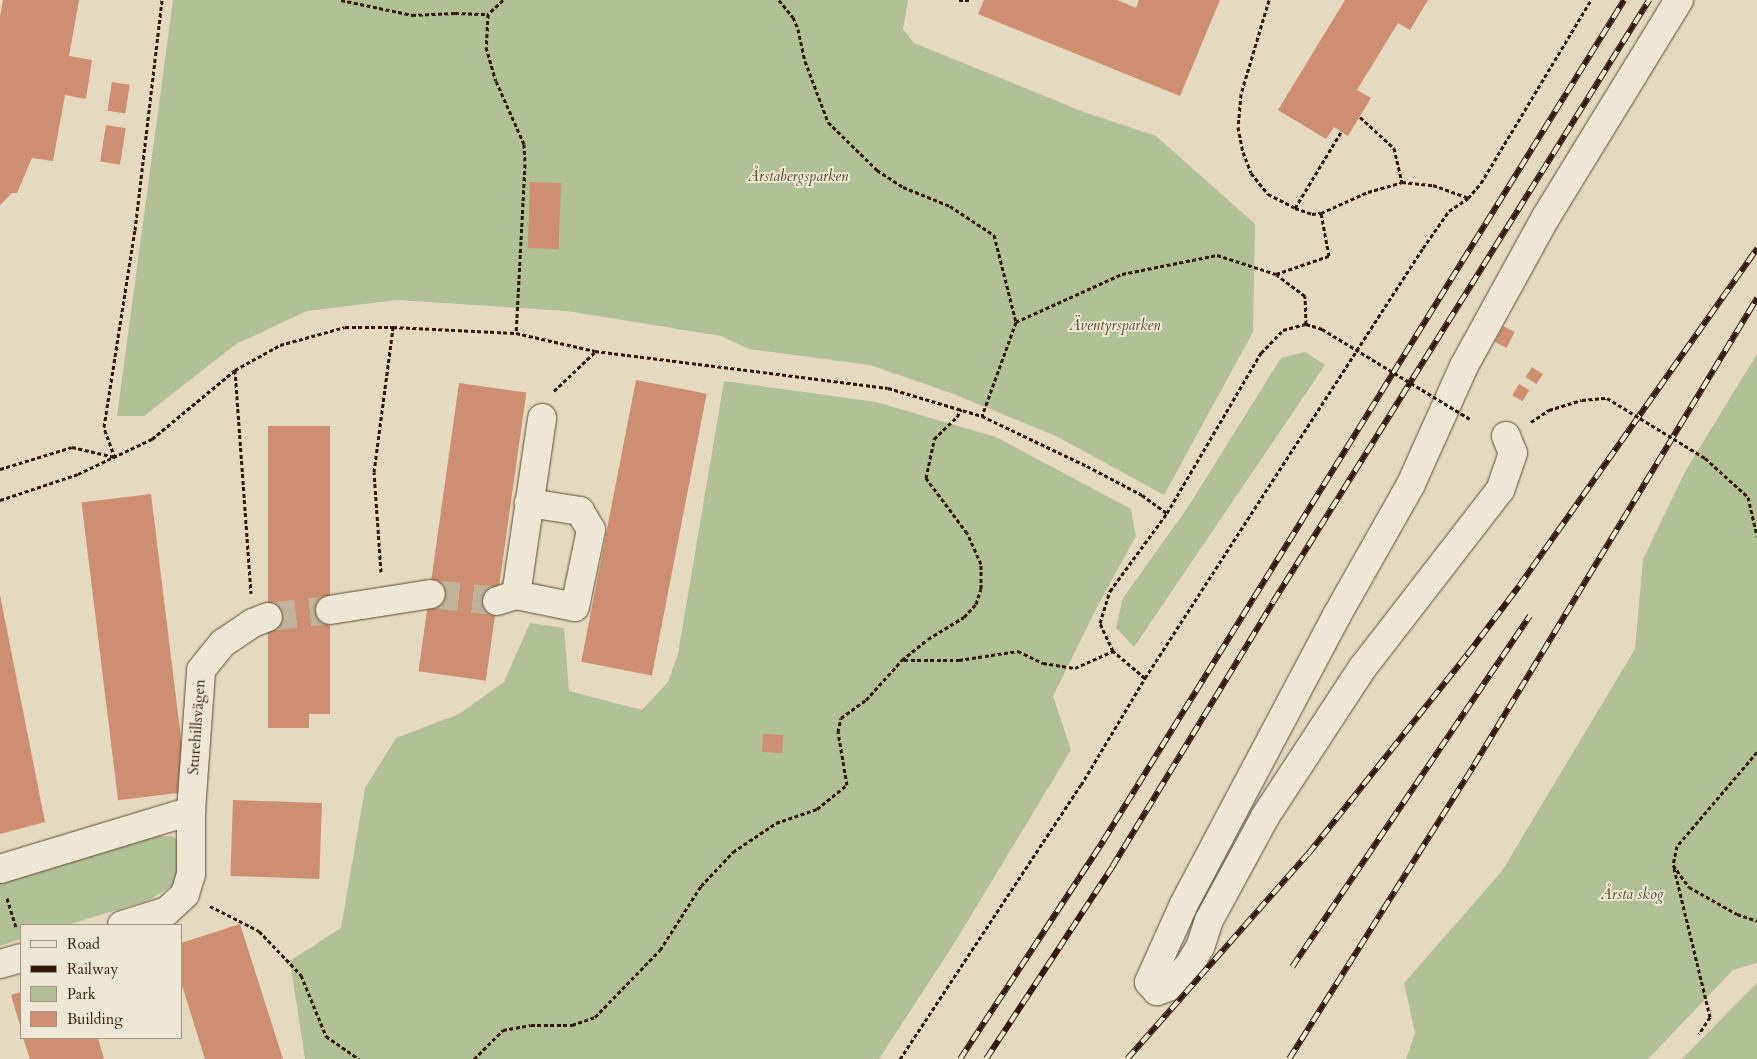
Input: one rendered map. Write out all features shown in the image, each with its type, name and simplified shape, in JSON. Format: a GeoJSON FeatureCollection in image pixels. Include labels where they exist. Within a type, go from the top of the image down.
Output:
{"type":"FeatureCollection","features":[{"type":"Feature","properties":{"kind":"street"},"geometry":{"type":"LineString","coordinates":[[1506,436],[1513,453],[1500,490],[1363,667],[1265,817],[1209,920],[1200,947],[1189,965],[1171,986],[1156,991],[1149,982],[1184,904],[1337,615],[1411,484],[1464,366],[1546,217],[1679,0]]}},
{"type":"Feature","properties":{"kind":"street"},"geometry":{"type":"LineString","coordinates":[[529,503],[580,511],[590,530],[575,607],[506,598],[529,503],[542,418]]}},
{"type":"Feature","properties":{"kind":"street"},"geometry":{"type":"LineString","coordinates":[[330,610],[383,600],[431,594]]}},
{"type":"Feature","properties":{"kind":"street","name":"Sturehillsvägen"},"geometry":{"type":"LineString","coordinates":[[125,924],[167,911],[185,894],[191,874],[191,811],[201,670],[222,644],[261,620]]}},
{"type":"Feature","properties":{"kind":"street"},"geometry":{"type":"LineString","coordinates":[[0,869],[191,811]]}},
{"type":"Feature","properties":{"kind":"street"},"geometry":{"type":"LineString","coordinates":[[0,964],[20,958]]}},
{"type":"Feature","properties":{"kind":"path"},"geometry":{"type":"LineString","coordinates":[[115,458],[104,427],[135,230],[162,0]]}},
{"type":"Feature","properties":{"kind":"path"},"geometry":{"type":"LineString","coordinates":[[341,0],[412,15],[488,14],[504,0]]}},
{"type":"Feature","properties":{"kind":"path"},"geometry":{"type":"LineString","coordinates":[[779,0],[793,17],[798,29],[805,62],[828,122],[877,170],[903,187],[950,206],[994,235],[1016,322],[982,416]]}},
{"type":"Feature","properties":{"kind":"path"},"geometry":{"type":"LineString","coordinates":[[961,0],[969,0]]}},
{"type":"Feature","properties":{"kind":"path"},"geometry":{"type":"LineString","coordinates":[[1268,0],[1241,94],[1238,127],[1243,152],[1251,173],[1268,194],[1295,208],[1312,214],[1368,192],[1402,182],[1433,185],[1468,198]]}},
{"type":"Feature","properties":{"kind":"path"},"geometry":{"type":"LineString","coordinates":[[900,1059],[1081,785],[1145,678],[1423,248],[1449,212],[1468,198],[1481,183],[1591,0]]}},
{"type":"Feature","properties":{"kind":"path"},"geometry":{"type":"LineString","coordinates":[[488,14],[486,47],[496,81],[524,144],[526,164],[516,333]]}},
{"type":"Feature","properties":{"kind":"path"},"geometry":{"type":"LineString","coordinates":[[1360,117],[1394,148],[1402,182]]}},
{"type":"Feature","properties":{"kind":"path"},"geometry":{"type":"LineString","coordinates":[[1295,208],[1341,132]]}},
{"type":"Feature","properties":{"kind":"path"},"geometry":{"type":"LineString","coordinates":[[1276,274],[1329,256],[1321,212]]}},
{"type":"Feature","properties":{"kind":"path"},"geometry":{"type":"LineString","coordinates":[[1016,322],[1122,274],[1217,255],[1276,274],[1305,296],[1306,324]]}},
{"type":"Feature","properties":{"kind":"path"},"geometry":{"type":"LineString","coordinates":[[1145,678],[1113,651],[1100,623],[1110,590],[1167,513],[1261,353],[1283,330],[1306,324],[1322,329],[1470,419],[1506,436],[1524,427],[1549,410],[1582,400],[1607,398],[1705,458],[1748,497],[1757,536]]}},
{"type":"Feature","properties":{"kind":"path"},"geometry":{"type":"LineString","coordinates":[[0,500],[78,474],[152,439],[235,370],[280,346],[345,327],[393,327],[516,333],[595,351],[888,388],[982,416],[1087,466],[1142,496],[1167,513]]}},
{"type":"Feature","properties":{"kind":"path"},"geometry":{"type":"LineString","coordinates":[[383,600],[374,472],[393,327]]}},
{"type":"Feature","properties":{"kind":"path"},"geometry":{"type":"LineString","coordinates":[[542,418],[554,390],[595,351]]}},
{"type":"Feature","properties":{"kind":"path"},"geometry":{"type":"LineString","coordinates":[[235,370],[261,620]]}},
{"type":"Feature","properties":{"kind":"path"},"geometry":{"type":"LineString","coordinates":[[474,1059],[503,1030],[531,1025],[572,1024],[595,1017],[660,950],[702,886],[733,852],[776,823],[817,808],[847,785],[838,732],[841,718],[866,700],[902,660],[928,639],[964,617],[976,604],[981,590],[980,564],[967,533],[926,478],[934,439],[957,417],[961,409]]}},
{"type":"Feature","properties":{"kind":"path"},"geometry":{"type":"LineString","coordinates":[[0,469],[72,447],[115,458]]}},
{"type":"Feature","properties":{"kind":"path"},"geometry":{"type":"LineString","coordinates":[[902,660],[959,660],[1018,651],[1043,663],[1075,668],[1113,651]]}},
{"type":"Feature","properties":{"kind":"path"},"geometry":{"type":"LineString","coordinates":[[1699,1034],[1710,1017],[1673,865],[1677,846],[1757,752]]}},
{"type":"Feature","properties":{"kind":"path"},"geometry":{"type":"LineString","coordinates":[[1673,865],[1689,888],[1737,914],[1757,920]]}},
{"type":"Feature","properties":{"kind":"path"},"geometry":{"type":"LineString","coordinates":[[259,931],[301,975],[326,1036],[359,1059]]}},
{"type":"Feature","properties":{"kind":"green space","name":"Årstabergsparken"},"geometry":{"type":"Polygon","coordinates":[[[173,0],[908,0],[903,29],[914,43],[1084,112],[1156,136],[1255,224],[1253,332],[1164,495],[1056,436],[951,393],[870,365],[749,349],[721,336],[567,311],[397,300],[307,311],[236,344],[144,416],[117,416],[173,0]]]}},
{"type":"Feature","properties":{"kind":"green space"},"geometry":{"type":"Polygon","coordinates":[[[1305,352],[1325,365],[1134,647],[1116,628],[1123,598],[1188,507],[1281,358],[1305,352]]]}},
{"type":"Feature","properties":{"kind":"green space","name":"Årsta skog"},"geometry":{"type":"Polygon","coordinates":[[[1757,354],[1757,963],[1733,970],[1648,1059],[1406,1059],[1415,1033],[1404,983],[1502,871],[1635,649],[1643,559],[1686,470],[1757,354]]]}},
{"type":"Feature","properties":{"kind":"green space"},"geometry":{"type":"Polygon","coordinates":[[[724,381],[876,402],[996,437],[1131,509],[1136,536],[1098,605],[1053,696],[1071,750],[955,942],[879,1059],[305,1059],[290,961],[341,928],[365,788],[396,738],[459,714],[504,682],[530,623],[564,628],[569,691],[642,710],[668,682],[678,654],[724,381]]]}},
{"type":"Feature","properties":{"kind":"green space"},"geometry":{"type":"Polygon","coordinates":[[[132,836],[172,836],[179,842],[181,864],[176,883],[150,900],[70,924],[20,924],[20,939],[0,946],[0,877],[132,836]]]}},
{"type":"Feature","properties":{"kind":"green space"},"geometry":{"type":"Polygon","coordinates":[[[1757,983],[1757,1059],[1682,1059],[1757,983]]]}},
{"type":"Feature","properties":{"kind":"building"},"geometry":{"type":"Polygon","coordinates":[[[3,0],[79,0],[69,56],[92,60],[86,99],[65,95],[53,161],[32,158],[17,193],[12,193],[0,205],[0,17],[3,0]]]}},
{"type":"Feature","properties":{"kind":"building"},"geometry":{"type":"Polygon","coordinates":[[[984,0],[1117,0],[1136,8],[1139,0],[1220,0],[1180,96],[978,14],[984,0]]]}},
{"type":"Feature","properties":{"kind":"building"},"geometry":{"type":"Polygon","coordinates":[[[1345,0],[1428,0],[1410,30],[1398,23],[1357,90],[1371,98],[1348,136],[1334,127],[1326,139],[1278,110],[1345,0]]]}},
{"type":"Feature","properties":{"kind":"building"},"geometry":{"type":"Polygon","coordinates":[[[112,82],[130,85],[125,113],[107,111],[112,82]]]}},
{"type":"Feature","properties":{"kind":"building"},"geometry":{"type":"Polygon","coordinates":[[[106,125],[126,128],[120,165],[100,162],[106,125]]]}},
{"type":"Feature","properties":{"kind":"building"},"geometry":{"type":"Polygon","coordinates":[[[530,182],[561,183],[559,249],[528,248],[530,182]]]}},
{"type":"Feature","properties":{"kind":"building"},"geometry":{"type":"Polygon","coordinates":[[[1503,326],[1515,332],[1506,348],[1495,342],[1503,326]]]}},
{"type":"Feature","properties":{"kind":"building"},"geometry":{"type":"Polygon","coordinates":[[[1532,367],[1543,374],[1537,384],[1526,377],[1532,367]]]}},
{"type":"Feature","properties":{"kind":"building"},"geometry":{"type":"Polygon","coordinates":[[[636,380],[707,394],[652,675],[581,662],[636,380]]]}},
{"type":"Feature","properties":{"kind":"building"},"geometry":{"type":"Polygon","coordinates":[[[459,383],[526,392],[486,681],[419,671],[459,383]]]}},
{"type":"Feature","properties":{"kind":"building"},"geometry":{"type":"Polygon","coordinates":[[[1519,384],[1529,390],[1523,401],[1512,395],[1519,384]]]}},
{"type":"Feature","properties":{"kind":"building"},"geometry":{"type":"Polygon","coordinates":[[[268,426],[330,426],[330,714],[309,714],[309,728],[268,728],[268,426]]]}},
{"type":"Feature","properties":{"kind":"building"},"geometry":{"type":"Polygon","coordinates":[[[151,494],[188,792],[118,800],[82,503],[151,494]]]}},
{"type":"Feature","properties":{"kind":"building"},"geometry":{"type":"Polygon","coordinates":[[[0,595],[45,822],[0,834],[0,595]]]}},
{"type":"Feature","properties":{"kind":"building"},"geometry":{"type":"Polygon","coordinates":[[[763,734],[783,735],[782,753],[762,752],[763,734]]]}},
{"type":"Feature","properties":{"kind":"building"},"geometry":{"type":"Polygon","coordinates":[[[233,800],[322,803],[319,879],[230,876],[233,800]]]}},
{"type":"Feature","properties":{"kind":"building"},"geometry":{"type":"Polygon","coordinates":[[[240,924],[283,1059],[205,1059],[182,985],[182,943],[240,924]]]}},
{"type":"Feature","properties":{"kind":"building"},"geometry":{"type":"Polygon","coordinates":[[[20,992],[20,1026],[11,995],[20,992]]]}},
{"type":"Feature","properties":{"kind":"building"},"geometry":{"type":"Polygon","coordinates":[[[23,1039],[98,1039],[104,1059],[30,1059],[23,1039]]]}},
{"type":"Feature","properties":{"kind":"tunnel"},"geometry":{"type":"LineString","coordinates":[[431,594],[497,601]]}},
{"type":"Feature","properties":{"kind":"tunnel"},"geometry":{"type":"LineString","coordinates":[[268,617],[330,610]]}},
{"type":"Feature","properties":{"kind":"railway"},"geometry":{"type":"LineString","coordinates":[[960,1059],[1103,841],[1624,0]]}},
{"type":"Feature","properties":{"kind":"railway"},"geometry":{"type":"LineString","coordinates":[[986,1059],[1112,867],[1273,602],[1649,0]]}},
{"type":"Feature","properties":{"kind":"railway"},"geometry":{"type":"LineString","coordinates":[[1127,1059],[1308,854],[1467,655],[1519,586],[1757,248]]}},
{"type":"Feature","properties":{"kind":"railway"},"geometry":{"type":"LineString","coordinates":[[1289,1059],[1474,765],[1757,298]]}},
{"type":"Feature","properties":{"kind":"railway"},"geometry":{"type":"LineString","coordinates":[[1292,967],[1530,616]]}},
{"type":"Feature","properties":{"kind":"park label","name":"Äventyrsparken"},"geometry":{"type":"Point","coordinates":[1115,326]}}]}
